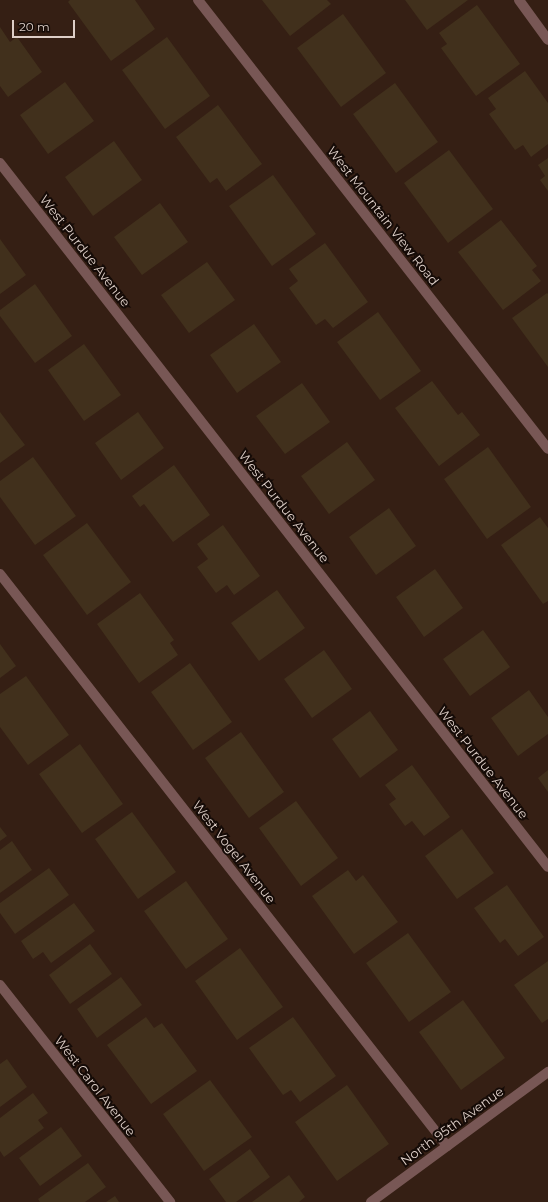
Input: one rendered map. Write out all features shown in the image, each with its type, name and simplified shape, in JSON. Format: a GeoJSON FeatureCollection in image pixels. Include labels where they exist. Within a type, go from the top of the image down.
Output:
{"type":"FeatureCollection","features":[{"type":"Feature","properties":{"kind":"street","name":"West Mountain View Road"},"geometry":{"type":"LineString","coordinates":[[198,0],[548,449]]}},
{"type":"Feature","properties":{"kind":"street"},"geometry":{"type":"LineString","coordinates":[[519,0],[548,40]]}},
{"type":"Feature","properties":{"kind":"street","name":"West Purdue Avenue"},"geometry":{"type":"LineString","coordinates":[[0,163],[548,868]]}},
{"type":"Feature","properties":{"kind":"street","name":"West Vogel Avenue"},"geometry":{"type":"LineString","coordinates":[[0,574],[447,1146]]}},
{"type":"Feature","properties":{"kind":"street","name":"West Carol Avenue"},"geometry":{"type":"LineString","coordinates":[[0,985],[170,1202]]}},
{"type":"Feature","properties":{"kind":"street","name":"North 95th Avenue"},"geometry":{"type":"LineString","coordinates":[[372,1202],[548,1072]]}},
{"type":"Feature","properties":{"kind":"building"},"geometry":{"type":"Polygon","coordinates":[[[70,0],[135,0],[155,29],[111,61],[68,2],[70,0]]]}},
{"type":"Feature","properties":{"kind":"building"},"geometry":{"type":"Polygon","coordinates":[[[262,0],[327,0],[331,4],[290,36],[262,0]]]}},
{"type":"Feature","properties":{"kind":"building"},"geometry":{"type":"Polygon","coordinates":[[[405,0],[468,0],[427,30],[405,0]]]}},
{"type":"Feature","properties":{"kind":"building"},"geometry":{"type":"Polygon","coordinates":[[[477,5],[520,64],[476,96],[441,48],[447,44],[439,33],[477,5]]]}},
{"type":"Feature","properties":{"kind":"building"},"geometry":{"type":"Polygon","coordinates":[[[343,14],[386,73],[341,107],[297,48],[343,14]]]}},
{"type":"Feature","properties":{"kind":"building"},"geometry":{"type":"Polygon","coordinates":[[[0,27],[10,42],[17,37],[42,72],[8,97],[0,86],[0,27]]]}},
{"type":"Feature","properties":{"kind":"building"},"geometry":{"type":"Polygon","coordinates":[[[167,37],[210,96],[165,129],[122,70],[167,37]]]}},
{"type":"Feature","properties":{"kind":"building"},"geometry":{"type":"Polygon","coordinates":[[[525,71],[548,103],[548,144],[531,157],[523,145],[515,150],[489,114],[496,109],[488,98],[525,71]]]}},
{"type":"Feature","properties":{"kind":"building"},"geometry":{"type":"Polygon","coordinates":[[[65,82],[94,121],[48,154],[20,115],[65,82]]]}},
{"type":"Feature","properties":{"kind":"building"},"geometry":{"type":"Polygon","coordinates":[[[395,83],[438,142],[396,173],[353,114],[395,83]]]}},
{"type":"Feature","properties":{"kind":"building"},"geometry":{"type":"Polygon","coordinates":[[[218,105],[262,164],[226,191],[217,178],[210,183],[176,137],[218,105]]]}},
{"type":"Feature","properties":{"kind":"building"},"geometry":{"type":"Polygon","coordinates":[[[114,141],[142,180],[93,216],[65,177],[114,141]]]}},
{"type":"Feature","properties":{"kind":"building"},"geometry":{"type":"Polygon","coordinates":[[[449,150],[493,209],[448,243],[404,183],[449,150]]]}},
{"type":"Feature","properties":{"kind":"building"},"geometry":{"type":"Polygon","coordinates":[[[548,158],[548,191],[540,180],[545,176],[538,165],[548,158]]]}},
{"type":"Feature","properties":{"kind":"building"},"geometry":{"type":"Polygon","coordinates":[[[273,175],[316,234],[272,266],[229,206],[273,175]]]}},
{"type":"Feature","properties":{"kind":"building"},"geometry":{"type":"Polygon","coordinates":[[[160,203],[188,242],[142,275],[114,237],[160,203]]]}},
{"type":"Feature","properties":{"kind":"building"},"geometry":{"type":"Polygon","coordinates":[[[501,220],[537,266],[532,270],[541,281],[503,310],[458,252],[501,220]]]}},
{"type":"Feature","properties":{"kind":"building"},"geometry":{"type":"Polygon","coordinates":[[[0,239],[26,275],[0,294],[0,239]]]}},
{"type":"Feature","properties":{"kind":"building"},"geometry":{"type":"Polygon","coordinates":[[[325,243],[368,302],[333,328],[325,319],[316,325],[289,288],[298,281],[289,269],[325,243]]]}},
{"type":"Feature","properties":{"kind":"building"},"geometry":{"type":"Polygon","coordinates":[[[207,262],[235,300],[189,333],[161,295],[207,262]]]}},
{"type":"Feature","properties":{"kind":"building"},"geometry":{"type":"Polygon","coordinates":[[[35,284],[72,336],[35,363],[0,316],[0,310],[35,284]]]}},
{"type":"Feature","properties":{"kind":"building"},"geometry":{"type":"Polygon","coordinates":[[[547,293],[548,294],[548,367],[512,318],[547,293]]]}},
{"type":"Feature","properties":{"kind":"building"},"geometry":{"type":"Polygon","coordinates":[[[378,312],[421,371],[380,400],[337,342],[378,312]]]}},
{"type":"Feature","properties":{"kind":"building"},"geometry":{"type":"Polygon","coordinates":[[[254,324],[281,362],[237,393],[210,355],[254,324]]]}},
{"type":"Feature","properties":{"kind":"building"},"geometry":{"type":"Polygon","coordinates":[[[84,344],[121,395],[84,421],[48,370],[84,344]]]}},
{"type":"Feature","properties":{"kind":"building"},"geometry":{"type":"Polygon","coordinates":[[[432,381],[458,415],[462,412],[480,435],[439,466],[395,408],[432,381]]]}},
{"type":"Feature","properties":{"kind":"building"},"geometry":{"type":"Polygon","coordinates":[[[302,383],[330,422],[285,454],[256,416],[302,383]]]}},
{"type":"Feature","properties":{"kind":"building"},"geometry":{"type":"Polygon","coordinates":[[[0,412],[25,445],[0,463],[0,412]]]}},
{"type":"Feature","properties":{"kind":"building"},"geometry":{"type":"Polygon","coordinates":[[[138,412],[164,448],[121,480],[95,443],[138,412]]]}},
{"type":"Feature","properties":{"kind":"building"},"geometry":{"type":"Polygon","coordinates":[[[347,442],[375,480],[329,514],[301,476],[347,442]]]}},
{"type":"Feature","properties":{"kind":"building"},"geometry":{"type":"Polygon","coordinates":[[[488,447],[531,507],[487,539],[444,479],[488,447]]]}},
{"type":"Feature","properties":{"kind":"building"},"geometry":{"type":"Polygon","coordinates":[[[33,457],[76,516],[35,545],[0,497],[0,481],[33,457]]]}},
{"type":"Feature","properties":{"kind":"building"},"geometry":{"type":"Polygon","coordinates":[[[174,465],[210,515],[173,542],[144,504],[140,507],[132,496],[174,465]]]}},
{"type":"Feature","properties":{"kind":"building"},"geometry":{"type":"Polygon","coordinates":[[[389,508],[416,546],[376,575],[349,537],[389,508]]]}},
{"type":"Feature","properties":{"kind":"building"},"geometry":{"type":"Polygon","coordinates":[[[540,517],[548,528],[548,601],[543,604],[501,545],[540,517]]]}},
{"type":"Feature","properties":{"kind":"building"},"geometry":{"type":"Polygon","coordinates":[[[87,523],[131,582],[87,615],[43,555],[87,523]]]}},
{"type":"Feature","properties":{"kind":"building"},"geometry":{"type":"Polygon","coordinates":[[[223,525],[260,576],[234,595],[227,585],[216,593],[197,567],[208,559],[197,544],[223,525]]]}},
{"type":"Feature","properties":{"kind":"building"},"geometry":{"type":"Polygon","coordinates":[[[435,569],[463,608],[424,637],[396,597],[435,569]]]}},
{"type":"Feature","properties":{"kind":"building"},"geometry":{"type":"Polygon","coordinates":[[[277,590],[305,628],[259,661],[231,623],[277,590]]]}},
{"type":"Feature","properties":{"kind":"building"},"geometry":{"type":"Polygon","coordinates":[[[140,593],[174,640],[170,643],[178,655],[139,683],[97,624],[140,593]]]}},
{"type":"Feature","properties":{"kind":"building"},"geometry":{"type":"Polygon","coordinates":[[[483,630],[510,667],[470,696],[443,659],[483,630]]]}},
{"type":"Feature","properties":{"kind":"building"},"geometry":{"type":"Polygon","coordinates":[[[0,644],[16,666],[0,678],[0,644]]]}},
{"type":"Feature","properties":{"kind":"building"},"geometry":{"type":"Polygon","coordinates":[[[324,650],[352,689],[312,718],[284,679],[324,650]]]}},
{"type":"Feature","properties":{"kind":"building"},"geometry":{"type":"Polygon","coordinates":[[[190,663],[232,722],[193,750],[151,692],[190,663]]]}},
{"type":"Feature","properties":{"kind":"building"},"geometry":{"type":"Polygon","coordinates":[[[26,676],[69,735],[28,765],[0,727],[0,694],[26,676]]]}},
{"type":"Feature","properties":{"kind":"building"},"geometry":{"type":"Polygon","coordinates":[[[529,690],[548,717],[548,734],[518,756],[491,718],[529,690]]]}},
{"type":"Feature","properties":{"kind":"building"},"geometry":{"type":"Polygon","coordinates":[[[370,711],[398,750],[360,778],[332,739],[370,711]]]}},
{"type":"Feature","properties":{"kind":"building"},"geometry":{"type":"Polygon","coordinates":[[[241,732],[284,792],[249,818],[205,758],[241,732]]]}},
{"type":"Feature","properties":{"kind":"building"},"geometry":{"type":"Polygon","coordinates":[[[80,744],[123,804],[82,833],[39,774],[80,744]]]}},
{"type":"Feature","properties":{"kind":"building"},"geometry":{"type":"Polygon","coordinates":[[[412,765],[450,817],[424,836],[412,821],[405,826],[389,804],[396,799],[385,785],[412,765]]]}},
{"type":"Feature","properties":{"kind":"building"},"geometry":{"type":"Polygon","coordinates":[[[548,770],[548,792],[538,778],[548,770]]]}},
{"type":"Feature","properties":{"kind":"building"},"geometry":{"type":"Polygon","coordinates":[[[296,801],[338,858],[301,886],[259,828],[296,801]]]}},
{"type":"Feature","properties":{"kind":"building"},"geometry":{"type":"Polygon","coordinates":[[[132,812],[176,872],[138,899],[95,839],[132,812]]]}},
{"type":"Feature","properties":{"kind":"building"},"geometry":{"type":"Polygon","coordinates":[[[0,827],[7,836],[0,841],[0,827]]]}},
{"type":"Feature","properties":{"kind":"building"},"geometry":{"type":"Polygon","coordinates":[[[462,829],[494,873],[457,899],[425,856],[462,829]]]}},
{"type":"Feature","properties":{"kind":"building"},"geometry":{"type":"Polygon","coordinates":[[[12,841],[32,870],[0,893],[0,850],[12,841]]]}},
{"type":"Feature","properties":{"kind":"building"},"geometry":{"type":"Polygon","coordinates":[[[49,868],[69,895],[15,934],[0,913],[0,903],[49,868]]]}},
{"type":"Feature","properties":{"kind":"building"},"geometry":{"type":"Polygon","coordinates":[[[348,870],[356,881],[363,875],[398,922],[354,954],[312,896],[348,870]]]}},
{"type":"Feature","properties":{"kind":"building"},"geometry":{"type":"Polygon","coordinates":[[[186,881],[228,939],[186,969],[144,911],[186,881]]]}},
{"type":"Feature","properties":{"kind":"building"},"geometry":{"type":"Polygon","coordinates":[[[507,885],[544,937],[518,956],[505,939],[500,943],[474,908],[507,885]]]}},
{"type":"Feature","properties":{"kind":"building"},"geometry":{"type":"Polygon","coordinates":[[[74,903],[95,931],[51,963],[43,952],[33,959],[21,941],[74,903]]]}},
{"type":"Feature","properties":{"kind":"building"},"geometry":{"type":"Polygon","coordinates":[[[408,933],[451,992],[409,1022],[366,963],[408,933]]]}},
{"type":"Feature","properties":{"kind":"building"},"geometry":{"type":"Polygon","coordinates":[[[90,944],[112,974],[70,1004],[49,975],[90,944]]]}},
{"type":"Feature","properties":{"kind":"building"},"geometry":{"type":"Polygon","coordinates":[[[240,948],[283,1007],[237,1040],[195,981],[240,948]]]}},
{"type":"Feature","properties":{"kind":"building"},"geometry":{"type":"Polygon","coordinates":[[[548,961],[548,1019],[542,1023],[514,985],[548,961]]]}},
{"type":"Feature","properties":{"kind":"building"},"geometry":{"type":"Polygon","coordinates":[[[121,977],[142,1005],[97,1038],[77,1009],[121,977]]]}},
{"type":"Feature","properties":{"kind":"building"},"geometry":{"type":"Polygon","coordinates":[[[463,1000],[505,1058],[461,1090],[419,1032],[463,1000]]]}},
{"type":"Feature","properties":{"kind":"building"},"geometry":{"type":"Polygon","coordinates":[[[146,1017],[154,1028],[162,1023],[197,1071],[151,1104],[107,1045],[146,1017]]]}},
{"type":"Feature","properties":{"kind":"building"},"geometry":{"type":"Polygon","coordinates":[[[293,1017],[336,1076],[300,1102],[291,1090],[283,1095],[249,1048],[293,1017]]]}},
{"type":"Feature","properties":{"kind":"building"},"geometry":{"type":"Polygon","coordinates":[[[7,1059],[27,1087],[0,1107],[0,1064],[7,1059]]]}},
{"type":"Feature","properties":{"kind":"building"},"geometry":{"type":"Polygon","coordinates":[[[210,1080],[252,1137],[204,1171],[163,1114],[210,1080]]]}},
{"type":"Feature","properties":{"kind":"building"},"geometry":{"type":"Polygon","coordinates":[[[347,1085],[389,1144],[337,1181],[295,1122],[347,1085]]]}},
{"type":"Feature","properties":{"kind":"building"},"geometry":{"type":"Polygon","coordinates":[[[33,1093],[48,1113],[38,1120],[44,1128],[4,1157],[0,1151],[0,1118],[33,1093]]]}},
{"type":"Feature","properties":{"kind":"building"},"geometry":{"type":"Polygon","coordinates":[[[61,1127],[82,1156],[40,1186],[19,1158],[61,1127]]]}},
{"type":"Feature","properties":{"kind":"building"},"geometry":{"type":"Polygon","coordinates":[[[250,1149],[270,1177],[236,1202],[226,1202],[209,1179],[250,1149]]]}},
{"type":"Feature","properties":{"kind":"building"},"geometry":{"type":"Polygon","coordinates":[[[88,1163],[106,1187],[85,1202],[40,1202],[38,1199],[88,1163]]]}},
{"type":"Feature","properties":{"kind":"building"},"geometry":{"type":"Polygon","coordinates":[[[289,1175],[305,1197],[299,1202],[252,1202],[289,1175]]]}},
{"type":"Feature","properties":{"kind":"building"},"geometry":{"type":"Polygon","coordinates":[[[115,1196],[119,1202],[106,1202],[115,1196]]]}}]}
